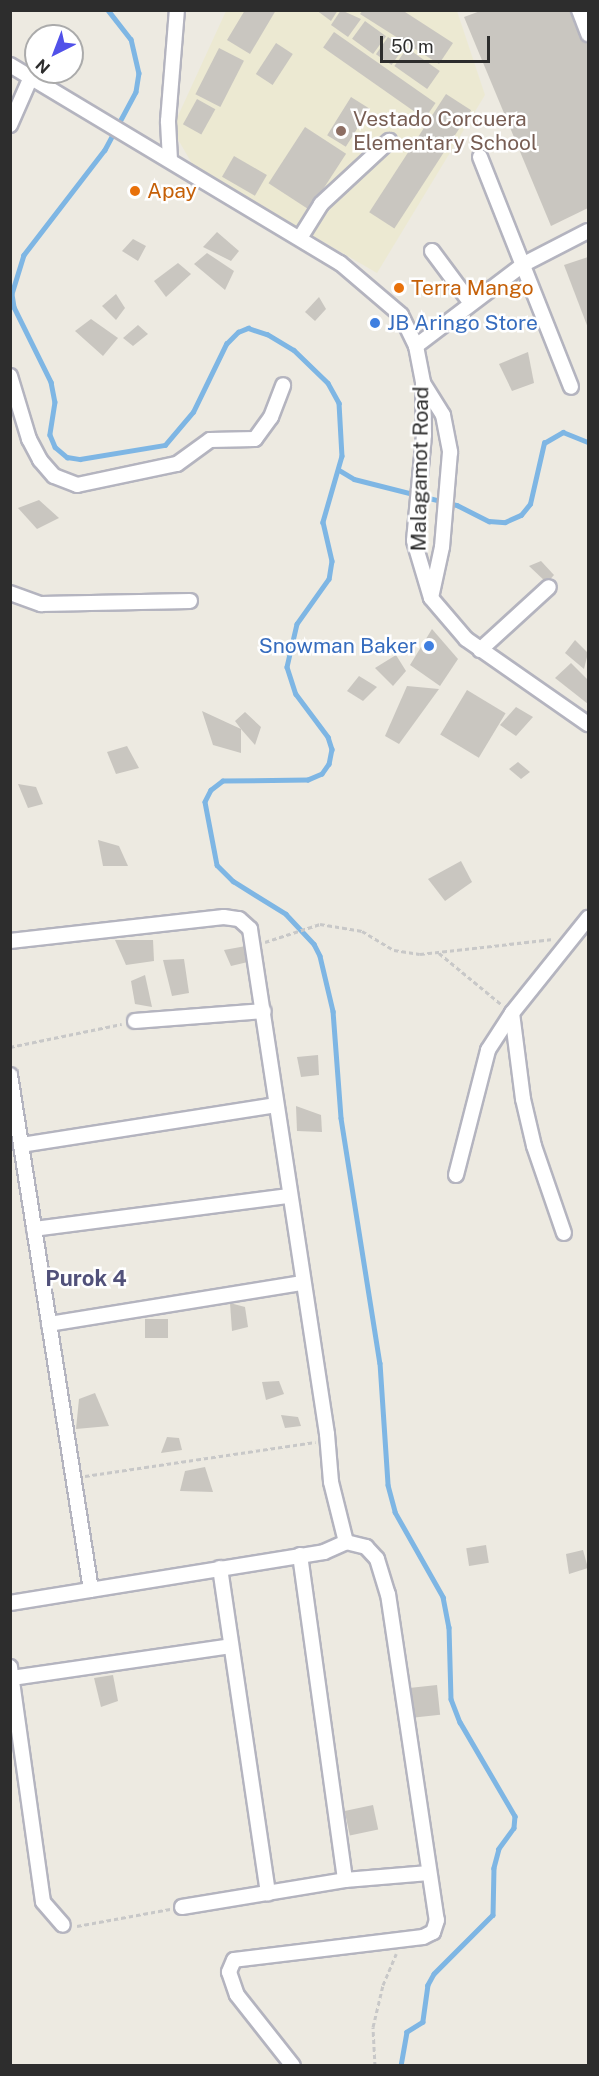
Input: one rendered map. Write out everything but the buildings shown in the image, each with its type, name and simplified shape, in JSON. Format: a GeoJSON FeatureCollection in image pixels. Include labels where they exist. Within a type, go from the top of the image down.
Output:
{"type":"FeatureCollection","features":[{"type":"Feature","properties":{"kind":"street"},"geometry":{"type":"LineString","coordinates":[[170,160],[169,108],[176,58],[177,10]]}},
{"type":"Feature","properties":{"kind":"street"},"geometry":{"type":"LineString","coordinates":[[579,10],[588,34]]}},
{"type":"Feature","properties":{"kind":"street","name":"Malagamot Road"},"geometry":{"type":"LineString","coordinates":[[10,65],[24,73]]}},
{"type":"Feature","properties":{"kind":"street"},"geometry":{"type":"LineString","coordinates":[[10,125],[28,84]]}},
{"type":"Feature","properties":{"kind":"street","name":"Malagamot Road"},"geometry":{"type":"LineString","coordinates":[[43,84],[300,238],[389,301],[401,315],[416,346],[423,383],[421,465],[414,524],[417,559],[431,598],[452,625],[480,650],[588,724]]}},
{"type":"Feature","properties":{"kind":"street"},"geometry":{"type":"LineString","coordinates":[[300,238],[321,204],[389,141]]}},
{"type":"Feature","properties":{"kind":"street"},"geometry":{"type":"LineString","coordinates":[[480,157],[571,387]]}},
{"type":"Feature","properties":{"kind":"street"},"geometry":{"type":"LineString","coordinates":[[416,346],[470,302],[524,264],[553,247],[588,231]]}},
{"type":"Feature","properties":{"kind":"street"},"geometry":{"type":"LineString","coordinates":[[432,251],[470,302]]}},
{"type":"Feature","properties":{"kind":"street"},"geometry":{"type":"LineString","coordinates":[[10,376],[29,439],[40,459],[54,476],[77,485],[177,464],[210,440],[255,439],[271,417],[284,385]]}},
{"type":"Feature","properties":{"kind":"street"},"geometry":{"type":"LineString","coordinates":[[423,383],[443,414],[450,469],[444,523],[431,598]]}},
{"type":"Feature","properties":{"kind":"street"},"geometry":{"type":"LineString","coordinates":[[480,650],[549,587]]}},
{"type":"Feature","properties":{"kind":"street"},"geometry":{"type":"LineString","coordinates":[[10,592],[42,604],[190,601]]}},
{"type":"Feature","properties":{"kind":"street"},"geometry":{"type":"LineString","coordinates":[[10,941],[231,917],[246,923],[255,946],[288,1196],[327,1434],[331,1482],[346,1542]]}},
{"type":"Feature","properties":{"kind":"street"},"geometry":{"type":"LineString","coordinates":[[456,1175],[481,1068],[512,1013],[588,918]]}},
{"type":"Feature","properties":{"kind":"street"},"geometry":{"type":"LineString","coordinates":[[135,1021],[264,1011]]}},
{"type":"Feature","properties":{"kind":"street"},"geometry":{"type":"LineString","coordinates":[[512,1013],[523,1099],[534,1146],[564,1233]]}},
{"type":"Feature","properties":{"kind":"street"},"geometry":{"type":"LineString","coordinates":[[10,1075],[91,1590]]}},
{"type":"Feature","properties":{"kind":"street"},"geometry":{"type":"LineString","coordinates":[[21,1145],[276,1105]]}},
{"type":"Feature","properties":{"kind":"street"},"geometry":{"type":"LineString","coordinates":[[34,1228],[288,1196]]}},
{"type":"Feature","properties":{"kind":"street"},"geometry":{"type":"LineString","coordinates":[[49,1323],[302,1283]]}},
{"type":"Feature","properties":{"kind":"street"},"geometry":{"type":"LineString","coordinates":[[10,1603],[324,1552],[346,1542],[370,1550],[382,1571],[437,1920],[433,1932],[402,1941],[234,1960],[229,1972],[237,1995],[293,2066]]}},
{"type":"Feature","properties":{"kind":"street"},"geometry":{"type":"LineString","coordinates":[[300,1555],[345,1880]]}},
{"type":"Feature","properties":{"kind":"street"},"geometry":{"type":"LineString","coordinates":[[220,1568],[268,1893]]}},
{"type":"Feature","properties":{"kind":"street"},"geometry":{"type":"LineString","coordinates":[[63,1926],[43,1902],[11,1672],[231,1646]]}},
{"type":"Feature","properties":{"kind":"street"},"geometry":{"type":"LineString","coordinates":[[182,1907],[345,1880],[429,1873]]}},
{"type":"Feature","properties":{"kind":"path"},"geometry":{"type":"LineString","coordinates":[[255,946],[321,924],[362,931],[406,953],[439,953],[573,937]]}},
{"type":"Feature","properties":{"kind":"path"},"geometry":{"type":"LineString","coordinates":[[439,953],[512,1013]]}},
{"type":"Feature","properties":{"kind":"path"},"geometry":{"type":"LineString","coordinates":[[10,1047],[135,1021]]}},
{"type":"Feature","properties":{"kind":"path"},"geometry":{"type":"LineString","coordinates":[[73,1478],[287,1449],[316,1442],[327,1434]]}},
{"type":"Feature","properties":{"kind":"path"},"geometry":{"type":"LineString","coordinates":[[63,1926],[182,1907]]}},
{"type":"Feature","properties":{"kind":"path"},"geometry":{"type":"LineString","coordinates":[[375,2066],[373,2027],[383,1985],[402,1941]]}},
{"type":"Feature","properties":{"kind":"shaded area","name":"Vestado Corcuera Elementary School"},"geometry":{"type":"Polygon","coordinates":[[[226,11],[457,11],[485,95],[377,273],[194,167],[172,129],[226,11]]]}},
{"type":"Feature","properties":{"kind":"waterway"},"geometry":{"type":"LineString","coordinates":[[108,10],[131,39],[139,73],[136,92],[105,150],[24,255],[12,294],[14,307],[51,382],[55,402],[50,435],[55,447],[67,457],[80,459],[165,445],[193,412],[226,344],[238,332],[248,328],[267,334],[294,350],[328,383],[339,403],[342,456],[323,522],[332,561],[329,579],[297,624],[287,667],[296,694],[328,737],[332,749],[329,764],[322,774],[308,780],[223,781],[211,790],[205,802],[217,865],[233,881],[286,914],[314,944],[320,956],[333,1011],[341,1118],[380,1363],[388,1485],[395,1512],[443,1597],[449,1627],[451,1699],[460,1722],[515,1816],[514,1828],[499,1849],[494,1868],[493,1915],[434,1974],[428,1985],[423,2022],[407,2032],[401,2066]]}},
{"type":"Feature","properties":{"kind":"waterway"},"geometry":{"type":"LineString","coordinates":[[339,470],[354,479],[457,505],[489,521],[505,522],[521,515],[530,504],[544,443],[563,432],[588,442]]}},
{"type":"Feature","properties":{"kind":"place","name":"Vestado Corcuera Elementary School"},"geometry":{"type":"Point","coordinates":[341,131]}},
{"type":"Feature","properties":{"kind":"place","name":"Apay"},"geometry":{"type":"Point","coordinates":[135,191]}},
{"type":"Feature","properties":{"kind":"place","name":"Terra Mango"},"geometry":{"type":"Point","coordinates":[399,288]}},
{"type":"Feature","properties":{"kind":"place","name":"JB Aringo Store"},"geometry":{"type":"Point","coordinates":[375,323]}},
{"type":"Feature","properties":{"kind":"place","name":"Snowman Baker"},"geometry":{"type":"Point","coordinates":[429,646]}},
{"type":"Feature","properties":{"kind":"district","name":"Purok 4"},"geometry":{"type":"Point","coordinates":[86,1279]}}]}
